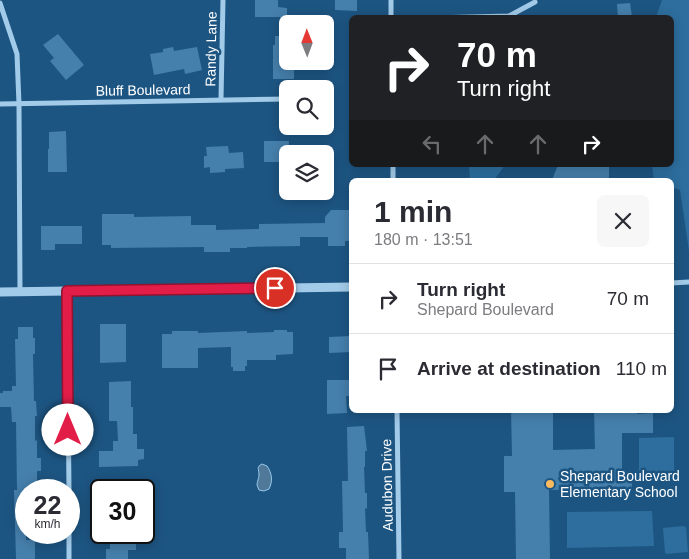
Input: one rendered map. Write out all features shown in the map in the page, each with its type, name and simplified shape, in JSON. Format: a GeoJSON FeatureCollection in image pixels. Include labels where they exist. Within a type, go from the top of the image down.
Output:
{"type":"FeatureCollection","features":[{"type":"Feature","properties":{"kind":"street","name":"Randy Lane"},"geometry":{"type":"LineString","coordinates":[[221,99],[223,0]]}},
{"type":"Feature","properties":{"kind":"street"},"geometry":{"type":"LineString","coordinates":[[391,0],[391,15]]}},
{"type":"Feature","properties":{"kind":"street"},"geometry":{"type":"LineString","coordinates":[[511,15],[535,2]]}},
{"type":"Feature","properties":{"kind":"street"},"geometry":{"type":"LineString","coordinates":[[0,3],[17,54],[20,292]]}},
{"type":"Feature","properties":{"kind":"street","name":"Bluff Boulevard"},"geometry":{"type":"LineString","coordinates":[[0,104],[279,99]]}},
{"type":"Feature","properties":{"kind":"street"},"geometry":{"type":"LineString","coordinates":[[674,282],[689,282]]}},
{"type":"Feature","properties":{"kind":"street"},"geometry":{"type":"LineString","coordinates":[[0,292],[349,287]]}},
{"type":"Feature","properties":{"kind":"street"},"geometry":{"type":"LineString","coordinates":[[67,291],[69,479]]}},
{"type":"Feature","properties":{"kind":"street","name":"Audubon Drive"},"geometry":{"type":"LineString","coordinates":[[397,413],[400,559]]}},
{"type":"Feature","properties":{"kind":"street"},"geometry":{"type":"LineString","coordinates":[[69,544],[69,559]]}},
{"type":"Feature","properties":{"kind":"shaded area"},"geometry":{"type":"Polygon","coordinates":[[[662,0],[689,0],[689,251],[680,190],[674,188],[674,178],[654,178],[652,167],[674,167],[674,15],[657,15],[662,0]]]}},
{"type":"Feature","properties":{"kind":"shaded area"},"geometry":{"type":"Polygon","coordinates":[[[469,167],[504,167],[495,178],[470,178],[469,167]]]}},
{"type":"Feature","properties":{"kind":"shaded area"},"geometry":{"type":"Polygon","coordinates":[[[674,437],[674,477],[639,477],[639,438],[674,437]]]}},
{"type":"Feature","properties":{"kind":"shaded area"},"geometry":{"type":"Polygon","coordinates":[[[262,464],[267,466],[271,477],[269,489],[264,491],[259,490],[257,485],[258,467],[262,464]]]}},
{"type":"Feature","properties":{"kind":"shaded area"},"geometry":{"type":"Polygon","coordinates":[[[652,511],[654,546],[567,548],[567,512],[652,511]]]}},
{"type":"Feature","properties":{"kind":"shaded area"},"geometry":{"type":"Polygon","coordinates":[[[686,527],[688,552],[666,554],[663,528],[686,527]]]}},
{"type":"Feature","properties":{"kind":"building"},"geometry":{"type":"Polygon","coordinates":[[[255,0],[278,0],[278,7],[287,8],[287,15],[255,17],[255,0]]]}},
{"type":"Feature","properties":{"kind":"building"},"geometry":{"type":"Polygon","coordinates":[[[335,0],[357,0],[357,11],[335,10],[335,0]]]}},
{"type":"Feature","properties":{"kind":"building"},"geometry":{"type":"Polygon","coordinates":[[[630,3],[632,15],[618,15],[617,4],[630,3]]]}},
{"type":"Feature","properties":{"kind":"building"},"geometry":{"type":"Polygon","coordinates":[[[58,34],[84,65],[66,80],[50,61],[54,58],[43,45],[58,34]]]}},
{"type":"Feature","properties":{"kind":"building"},"geometry":{"type":"Polygon","coordinates":[[[275,36],[279,36],[279,70],[294,70],[294,79],[273,79],[273,45],[275,45],[275,36]]]}},
{"type":"Feature","properties":{"kind":"building"},"geometry":{"type":"Polygon","coordinates":[[[173,47],[174,51],[197,47],[202,70],[185,74],[184,69],[154,75],[150,54],[163,52],[163,49],[173,47]]]}},
{"type":"Feature","properties":{"kind":"building"},"geometry":{"type":"Polygon","coordinates":[[[66,131],[67,172],[48,172],[49,132],[66,131]]]}},
{"type":"Feature","properties":{"kind":"building"},"geometry":{"type":"Polygon","coordinates":[[[264,141],[289,141],[289,145],[279,145],[279,162],[264,162],[264,141]]]}},
{"type":"Feature","properties":{"kind":"building"},"geometry":{"type":"Polygon","coordinates":[[[228,146],[229,153],[243,152],[244,168],[225,169],[225,172],[210,173],[210,167],[204,168],[204,156],[207,156],[206,147],[228,146]]]}},
{"type":"Feature","properties":{"kind":"building"},"geometry":{"type":"Polygon","coordinates":[[[557,167],[609,167],[609,178],[553,178],[557,167]]]}},
{"type":"Feature","properties":{"kind":"building"},"geometry":{"type":"Polygon","coordinates":[[[331,210],[349,210],[349,241],[345,241],[345,246],[328,246],[328,237],[300,237],[300,246],[230,248],[230,252],[204,252],[204,247],[111,248],[111,245],[102,245],[102,214],[134,214],[134,217],[191,216],[191,225],[216,225],[216,230],[259,229],[259,224],[325,223],[325,217],[331,210]]]}},
{"type":"Feature","properties":{"kind":"building"},"geometry":{"type":"Polygon","coordinates":[[[41,226],[82,226],[82,244],[55,244],[55,250],[41,250],[41,226]]]}},
{"type":"Feature","properties":{"kind":"building"},"geometry":{"type":"Polygon","coordinates":[[[100,324],[126,324],[126,362],[100,363],[100,324]]]}},
{"type":"Feature","properties":{"kind":"building"},"geometry":{"type":"Polygon","coordinates":[[[18,327],[33,327],[33,338],[35,338],[35,354],[33,354],[34,401],[36,401],[37,416],[35,416],[35,441],[37,440],[37,458],[41,458],[41,471],[37,471],[37,479],[17,479],[16,422],[12,422],[11,407],[0,407],[0,393],[12,391],[12,386],[16,386],[15,339],[18,339],[18,327]]]}},
{"type":"Feature","properties":{"kind":"building"},"geometry":{"type":"Polygon","coordinates":[[[274,330],[293,332],[293,354],[276,355],[276,360],[247,360],[245,371],[233,371],[233,367],[231,367],[231,347],[198,348],[198,368],[162,368],[162,334],[172,334],[172,331],[198,331],[198,333],[247,331],[247,333],[274,332],[274,330]]]}},
{"type":"Feature","properties":{"kind":"building"},"geometry":{"type":"Polygon","coordinates":[[[349,336],[349,352],[329,353],[329,337],[349,336]]]}},
{"type":"Feature","properties":{"kind":"building"},"geometry":{"type":"Polygon","coordinates":[[[327,380],[349,380],[349,396],[346,396],[347,413],[327,414],[327,380]]]}},
{"type":"Feature","properties":{"kind":"building"},"geometry":{"type":"Polygon","coordinates":[[[131,381],[133,434],[137,434],[137,449],[144,449],[144,459],[138,460],[138,466],[99,467],[99,451],[113,451],[113,441],[118,441],[117,421],[109,421],[109,382],[131,381]]]}},
{"type":"Feature","properties":{"kind":"building","name":"Shepard Boulevard Elementary School"},"geometry":{"type":"Polygon","coordinates":[[[511,413],[553,413],[553,450],[595,449],[594,413],[653,413],[653,433],[622,433],[622,472],[632,472],[632,489],[549,490],[550,559],[516,559],[515,492],[504,492],[504,456],[512,456],[511,413]]]}},
{"type":"Feature","properties":{"kind":"building"},"geometry":{"type":"Polygon","coordinates":[[[364,426],[367,451],[365,451],[364,467],[365,493],[367,493],[367,509],[365,508],[369,559],[346,559],[346,548],[339,548],[339,532],[343,532],[342,481],[348,481],[347,427],[364,426]]]}},
{"type":"Feature","properties":{"kind":"building"},"geometry":{"type":"Polygon","coordinates":[[[14,490],[15,490],[15,524],[14,490]]]}},
{"type":"Feature","properties":{"kind":"building"},"geometry":{"type":"Polygon","coordinates":[[[16,544],[35,544],[35,559],[16,559],[16,544]]]}},
{"type":"Feature","properties":{"kind":"building"},"geometry":{"type":"Polygon","coordinates":[[[110,544],[136,544],[136,550],[128,550],[128,559],[106,559],[106,549],[110,549],[110,544]]]}},
{"type":"Feature","properties":{"kind":"place","name":"Shepard Boulevard Elementary School"},"geometry":{"type":"Point","coordinates":[550,484]}},
{"type":"Feature","properties":{"kind":"route"},"geometry":{"type":"LineString","coordinates":[[68,430],[67,291],[275,288]]}}]}
